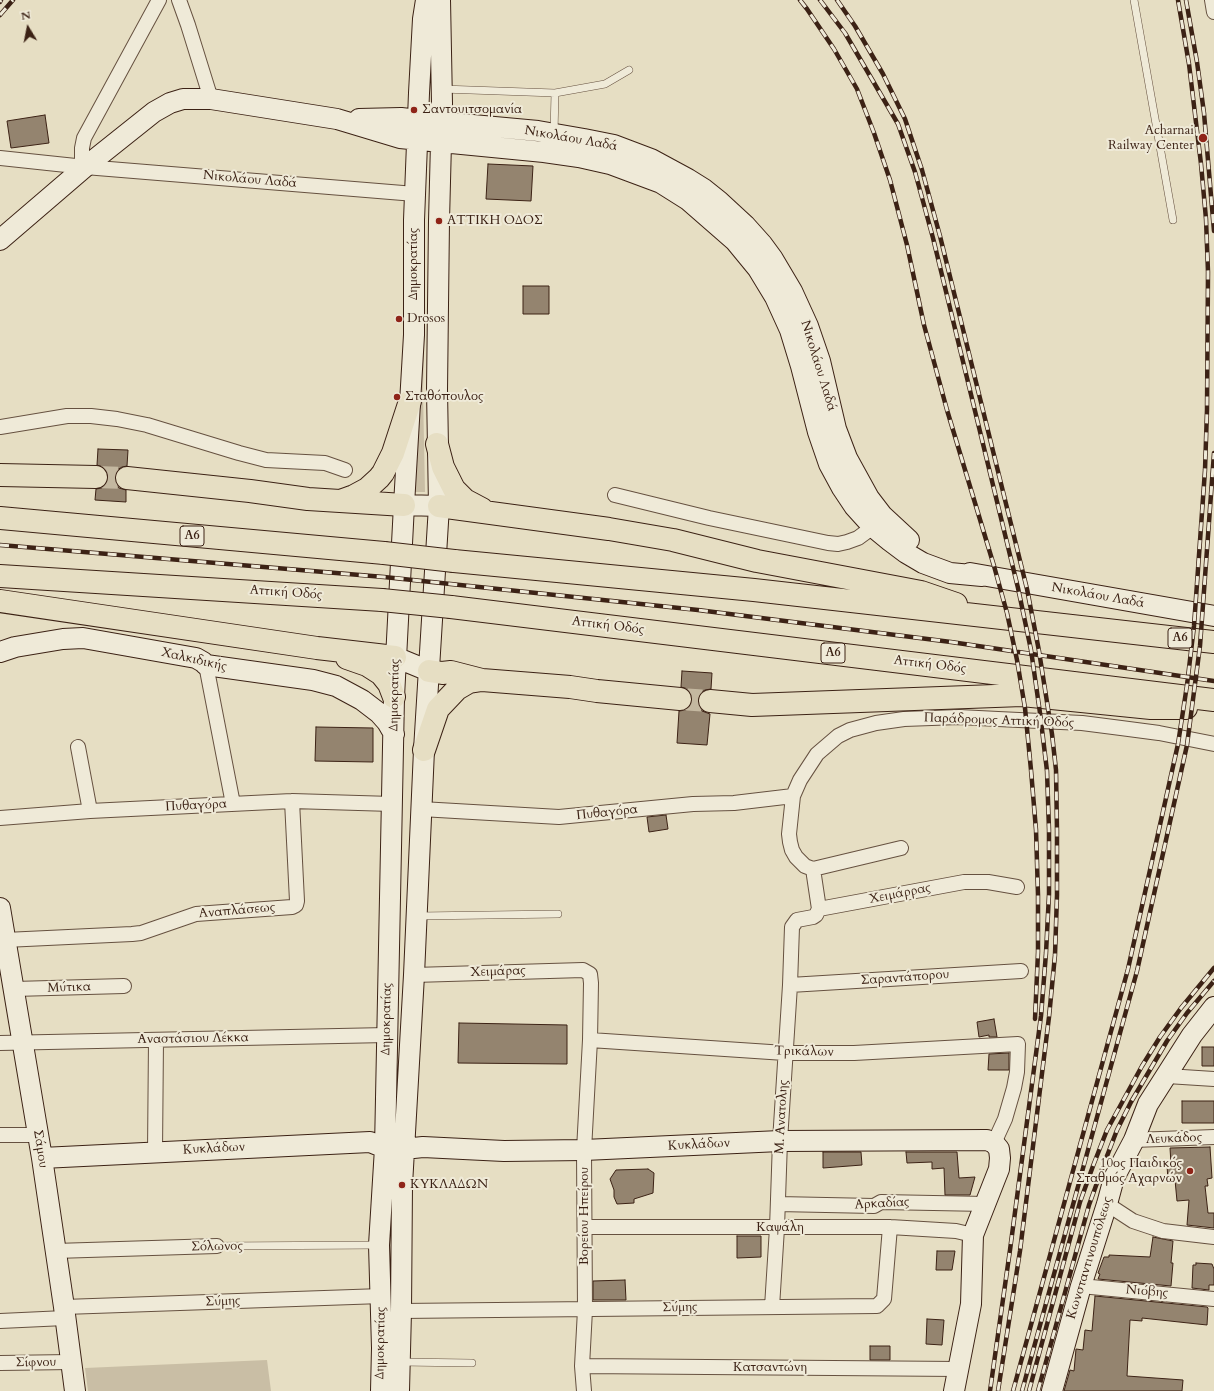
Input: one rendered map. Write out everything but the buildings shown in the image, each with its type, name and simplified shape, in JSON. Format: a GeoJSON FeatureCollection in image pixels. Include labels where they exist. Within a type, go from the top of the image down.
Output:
{"type":"FeatureCollection","features":[{"type":"Feature","properties":{"kind":"highway"},"geometry":{"type":"LineString","coordinates":[[338,501],[354,496],[367,489],[379,478],[393,453],[410,401]]}},
{"type":"Feature","properties":{"kind":"highway"},"geometry":{"type":"LineString","coordinates":[[437,444],[447,478],[458,494],[476,507],[496,514]]}},
{"type":"Feature","properties":{"kind":"highway"},"geometry":{"type":"LineString","coordinates":[[0,475],[96,477]]}},
{"type":"Feature","properties":{"kind":"highway"},"geometry":{"type":"LineString","coordinates":[[127,478],[250,490],[294,497],[404,505]]}},
{"type":"Feature","properties":{"kind":"highway"},"geometry":{"type":"LineString","coordinates":[[439,506],[609,529],[673,540],[757,561],[921,592],[995,617]]}},
{"type":"Feature","properties":{"kind":"highway","name":"Α6"},"geometry":{"type":"LineString","coordinates":[[0,518],[384,553],[754,590],[1214,642]]}},
{"type":"Feature","properties":{"kind":"highway","name":"Αττική Οδός"},"geometry":{"type":"LineString","coordinates":[[0,576],[382,600],[451,607],[1214,700]]}},
{"type":"Feature","properties":{"kind":"highway"},"geometry":{"type":"LineString","coordinates":[[0,601],[317,648],[395,657]]}},
{"type":"Feature","properties":{"kind":"highway"},"geometry":{"type":"LineString","coordinates":[[317,648],[367,665],[385,678],[394,697]]}},
{"type":"Feature","properties":{"kind":"highway"},"geometry":{"type":"LineString","coordinates":[[429,671],[442,673],[451,672],[482,680],[570,687],[680,699]]}},
{"type":"Feature","properties":{"kind":"highway"},"geometry":{"type":"LineString","coordinates":[[424,750],[438,709],[457,689],[469,682],[482,680]]}},
{"type":"Feature","properties":{"kind":"highway"},"geometry":{"type":"LineString","coordinates":[[710,701],[752,705],[1022,695],[1151,708],[1214,708]]}},
{"type":"Feature","properties":{"kind":"street"},"geometry":{"type":"LineString","coordinates":[[85,167],[82,158],[84,138],[159,0]]}},
{"type":"Feature","properties":{"kind":"street"},"geometry":{"type":"LineString","coordinates":[[179,0],[211,99]]}},
{"type":"Feature","properties":{"kind":"street","name":"Δημοκρατίας"},"geometry":{"type":"LineString","coordinates":[[398,1391],[401,1311],[402,1185],[395,1149],[387,1035],[395,657],[414,334],[415,194],[423,19],[426,0]]}},
{"type":"Feature","properties":{"kind":"street","name":"Δημοκρατίας"},"geometry":{"type":"LineString","coordinates":[[380,1391],[382,1296],[379,1245],[395,1149],[414,974],[424,750],[439,506],[437,444],[438,244],[442,89],[440,0]]}},
{"type":"Feature","properties":{"kind":"street","name":"Νικολάου Λαδά"},"geometry":{"type":"LineString","coordinates":[[0,240],[85,167],[154,112],[163,106],[183,99],[211,99],[338,119],[400,138],[572,156],[610,164],[661,183],[688,200],[735,241],[748,256],[775,297],[790,330],[818,432],[829,464],[854,506],[873,527],[906,553],[923,563],[950,573],[982,576],[1214,616]]}},
{"type":"Feature","properties":{"kind":"street","name":"Νικολάου Λαδά"},"geometry":{"type":"LineString","coordinates":[[338,119],[401,118],[554,134],[614,145],[651,159],[704,189],[745,225],[773,259],[792,291],[808,326],[820,361],[836,429],[847,458],[868,498],[897,530],[928,555],[951,568],[982,576]]}},
{"type":"Feature","properties":{"kind":"street","name":"Νικολάου Λαδά"},"geometry":{"type":"LineString","coordinates":[[0,158],[85,167],[415,194]]}},
{"type":"Feature","properties":{"kind":"street"},"geometry":{"type":"LineString","coordinates":[[0,427],[67,416],[91,416],[117,419],[148,425],[266,460],[324,464],[345,470]]}},
{"type":"Feature","properties":{"kind":"street"},"geometry":{"type":"LineString","coordinates":[[615,495],[709,518],[828,543],[838,544],[848,542],[858,538],[873,527]]}},
{"type":"Feature","properties":{"kind":"street"},"geometry":{"type":"LineString","coordinates":[[404,505],[439,506]]}},
{"type":"Feature","properties":{"kind":"street","name":"Χαλκιδικής"},"geometry":{"type":"LineString","coordinates":[[0,652],[15,646],[62,638],[83,638],[196,658],[206,665],[313,680],[336,686],[371,706],[387,722],[394,734]]}},
{"type":"Feature","properties":{"kind":"street"},"geometry":{"type":"LineString","coordinates":[[395,657],[429,671]]}},
{"type":"Feature","properties":{"kind":"street"},"geometry":{"type":"LineString","coordinates":[[206,665],[233,804]]}},
{"type":"Feature","properties":{"kind":"street","name":"Παράδρομος Αττική Οδός"},"geometry":{"type":"LineString","coordinates":[[813,868],[800,862],[792,850],[789,834],[793,796],[800,780],[817,754],[838,736],[864,725],[904,719],[959,717],[1082,724],[1159,733],[1214,744]]}},
{"type":"Feature","properties":{"kind":"street"},"geometry":{"type":"LineString","coordinates":[[78,748],[90,811]]}},
{"type":"Feature","properties":{"kind":"street","name":"Πυθαγόρα"},"geometry":{"type":"LineString","coordinates":[[421,809],[559,818],[694,804],[734,803],[793,796]]}},
{"type":"Feature","properties":{"kind":"street","name":"Πυθαγόρα"},"geometry":{"type":"LineString","coordinates":[[0,818],[90,811],[292,801],[392,804]]}},
{"type":"Feature","properties":{"kind":"street","name":"Αναπλάσεως"},"geometry":{"type":"LineString","coordinates":[[3,934],[132,934],[196,914],[292,907],[296,905],[297,901],[292,801]]}},
{"type":"Feature","properties":{"kind":"street"},"geometry":{"type":"LineString","coordinates":[[819,909],[813,868],[901,848]]}},
{"type":"Feature","properties":{"kind":"street","name":"Χειμάρρας"},"geometry":{"type":"LineString","coordinates":[[792,927],[797,920],[816,915],[819,909],[964,882],[988,882],[1017,887]]}},
{"type":"Feature","properties":{"kind":"street","name":"Σάμου"},"geometry":{"type":"LineString","coordinates":[[0,908],[3,934],[14,989],[42,1158],[75,1391]]}},
{"type":"Feature","properties":{"kind":"street","name":"Μ. Ανατολης"},"geometry":{"type":"LineString","coordinates":[[772,1307],[792,927]]}},
{"type":"Feature","properties":{"kind":"street","name":"Χειμάρας"},"geometry":{"type":"LineString","coordinates":[[414,974],[583,970]]}},
{"type":"Feature","properties":{"kind":"street","name":"Βορείου Ηπείρου"},"geometry":{"type":"LineString","coordinates":[[583,970],[590,974],[591,983],[590,1040],[584,1150],[586,1228],[585,1310],[582,1366],[584,1391]]}},
{"type":"Feature","properties":{"kind":"street","name":"Σαραντάπορου"},"geometry":{"type":"LineString","coordinates":[[790,985],[1021,971]]}},
{"type":"Feature","properties":{"kind":"street","name":"Μύτικα"},"geometry":{"type":"LineString","coordinates":[[14,989],[124,986]]}},
{"type":"Feature","properties":{"kind":"street","name":"Κωνσταντινουπόλεως"},"geometry":{"type":"LineString","coordinates":[[1052,1391],[1081,1286],[1114,1178],[1134,1140],[1148,1104],[1192,1035],[1214,1008]]}},
{"type":"Feature","properties":{"kind":"street","name":"Αναστάσιου Λέκκα"},"geometry":{"type":"LineString","coordinates":[[0,1043],[387,1035]]}},
{"type":"Feature","properties":{"kind":"street"},"geometry":{"type":"LineString","coordinates":[[155,1152],[156,1040]]}},
{"type":"Feature","properties":{"kind":"street","name":"Τρικάλων"},"geometry":{"type":"LineString","coordinates":[[590,1040],[786,1053],[854,1053],[1018,1044],[1017,1072],[1014,1088],[1005,1119],[994,1143]]}},
{"type":"Feature","properties":{"kind":"street"},"geometry":{"type":"LineString","coordinates":[[1167,1076],[1214,1078]]}},
{"type":"Feature","properties":{"kind":"street"},"geometry":{"type":"LineString","coordinates":[[0,1135],[38,1135]]}},
{"type":"Feature","properties":{"kind":"street","name":"Λευκάδος"},"geometry":{"type":"LineString","coordinates":[[1134,1140],[1214,1137]]}},
{"type":"Feature","properties":{"kind":"street","name":"Κυκλάδων"},"geometry":{"type":"LineString","coordinates":[[42,1158],[370,1142],[395,1149],[424,1147],[504,1151],[584,1150],[780,1141],[979,1140],[994,1143]]}},
{"type":"Feature","properties":{"kind":"street"},"geometry":{"type":"LineString","coordinates":[[954,1391],[971,1304],[973,1235],[999,1169],[999,1149],[994,1143]]}},
{"type":"Feature","properties":{"kind":"street","name":"Αρκαδίας"},"geometry":{"type":"LineString","coordinates":[[778,1204],[874,1206],[881,1202],[986,1204]]}},
{"type":"Feature","properties":{"kind":"street"},"geometry":{"type":"LineString","coordinates":[[1107,1204],[1133,1221],[1163,1231],[1214,1237]]}},
{"type":"Feature","properties":{"kind":"street","name":"Σύμης"},"geometry":{"type":"LineString","coordinates":[[401,1311],[877,1306],[884,1299],[890,1227]]}},
{"type":"Feature","properties":{"kind":"street","name":"Καψάλη"},"geometry":{"type":"LineString","coordinates":[[586,1228],[890,1227],[956,1231],[973,1235]]}},
{"type":"Feature","properties":{"kind":"street","name":"Σόλωνος"},"geometry":{"type":"LineString","coordinates":[[55,1251],[217,1246]]}},
{"type":"Feature","properties":{"kind":"street","name":"Νιόβης"},"geometry":{"type":"LineString","coordinates":[[1081,1286],[1214,1298]]}},
{"type":"Feature","properties":{"kind":"street","name":"Σύμης"},"geometry":{"type":"LineString","coordinates":[[0,1321],[65,1313],[382,1296]]}},
{"type":"Feature","properties":{"kind":"street","name":"Σίφνου"},"geometry":{"type":"LineString","coordinates":[[0,1364],[71,1362]]}},
{"type":"Feature","properties":{"kind":"street","name":"Κατσαντώνη"},"geometry":{"type":"LineString","coordinates":[[582,1366],[958,1369]]}},
{"type":"Feature","properties":{"kind":"lane"},"geometry":{"type":"LineString","coordinates":[[1134,0],[1172,220]]}},
{"type":"Feature","properties":{"kind":"lane"},"geometry":{"type":"LineString","coordinates":[[442,89],[555,93],[605,84],[629,70]]}},
{"type":"Feature","properties":{"kind":"lane"},"geometry":{"type":"LineString","coordinates":[[554,134],[555,93]]}},
{"type":"Feature","properties":{"kind":"lane"},"geometry":{"type":"LineString","coordinates":[[416,916],[558,914]]}},
{"type":"Feature","properties":{"kind":"lane","name":"Σόλωνος"},"geometry":{"type":"LineString","coordinates":[[217,1246],[379,1245]]}},
{"type":"Feature","properties":{"kind":"lane"},"geometry":{"type":"LineString","coordinates":[[399,1362],[472,1363]]}},
{"type":"Feature","properties":{"kind":"shaded area"},"geometry":{"type":"Polygon","coordinates":[[[419,307],[425,308],[423,392],[425,492],[411,492],[419,307]]]}},
{"type":"Feature","properties":{"kind":"shaded area"},"geometry":{"type":"Polygon","coordinates":[[[267,1360],[271,1391],[88,1391],[85,1368],[267,1360]]]}},
{"type":"Feature","properties":{"kind":"tunnel"},"geometry":{"type":"LineString","coordinates":[[96,477],[127,478]]}},
{"type":"Feature","properties":{"kind":"tunnel"},"geometry":{"type":"LineString","coordinates":[[680,699],[710,701]]}},
{"type":"Feature","properties":{"kind":"railway"},"geometry":{"type":"LineString","coordinates":[[0,15],[13,0]]}},
{"type":"Feature","properties":{"kind":"railway"},"geometry":{"type":"LineString","coordinates":[[800,0],[834,49],[857,89],[890,180],[907,245],[924,325],[947,410],[1007,613],[1025,708],[1036,830],[1038,952],[1035,1019]]}},
{"type":"Feature","properties":{"kind":"railway"},"geometry":{"type":"LineString","coordinates":[[820,0],[845,33],[898,124],[915,172],[933,238],[1018,588],[1031,650],[1040,713],[1047,771],[1049,830],[1049,894],[1046,953],[1041,1016],[990,1391]]}},
{"type":"Feature","properties":{"kind":"railway"},"geometry":{"type":"LineString","coordinates":[[837,0],[855,26],[883,74],[905,119],[922,170],[940,236],[1027,589],[1039,651],[1052,734],[1056,770],[1057,831],[1055,955],[1049,1017],[1020,1251],[998,1391]]}},
{"type":"Feature","properties":{"kind":"railway"},"geometry":{"type":"LineString","coordinates":[[1013,1391],[1128,969],[1178,744],[1194,626],[1205,470],[1208,272],[1206,219],[1201,164],[1189,64],[1178,0]]}},
{"type":"Feature","properties":{"kind":"railway"},"geometry":{"type":"LineString","coordinates":[[1186,0],[1204,113],[1214,231]]}},
{"type":"Feature","properties":{"kind":"railway"},"geometry":{"type":"LineString","coordinates":[[1022,1391],[1137,971],[1187,745],[1200,646],[1214,453]]}},
{"type":"Feature","properties":{"kind":"railway"},"geometry":{"type":"LineString","coordinates":[[0,545],[384,577],[698,610],[951,642],[1214,681]]}},
{"type":"Feature","properties":{"kind":"railway"},"geometry":{"type":"LineString","coordinates":[[1029,1391],[1080,1202],[1107,1130],[1142,1066],[1160,1037],[1181,1008],[1214,968]]}},
{"type":"Feature","properties":{"kind":"railway"},"geometry":{"type":"LineString","coordinates":[[1038,1391],[1089,1205],[1117,1130],[1131,1102],[1167,1041],[1187,1013],[1214,981]]}},
{"type":"Feature","properties":{"kind":"place","name":"Σαντουιτσομανία"},"geometry":{"type":"Point","coordinates":[414,110]}},
{"type":"Feature","properties":{"kind":"place","name":"Acharnai Railway Center"},"geometry":{"type":"Point","coordinates":[1203,138]}},
{"type":"Feature","properties":{"kind":"place","name":"ΑΤΤΙΚΗ ΟΔΟΣ"},"geometry":{"type":"Point","coordinates":[439,221]}},
{"type":"Feature","properties":{"kind":"place","name":"Drosos"},"geometry":{"type":"Point","coordinates":[399,319]}},
{"type":"Feature","properties":{"kind":"place","name":"Σταθόπουλος"},"geometry":{"type":"Point","coordinates":[397,397]}},
{"type":"Feature","properties":{"kind":"place","name":"10ος Παιδικός Σταθμός Αχαρνών"},"geometry":{"type":"Point","coordinates":[1190,1171]}},
{"type":"Feature","properties":{"kind":"place","name":"ΚΥΚΛΑΔΩΝ"},"geometry":{"type":"Point","coordinates":[402,1185]}}]}
